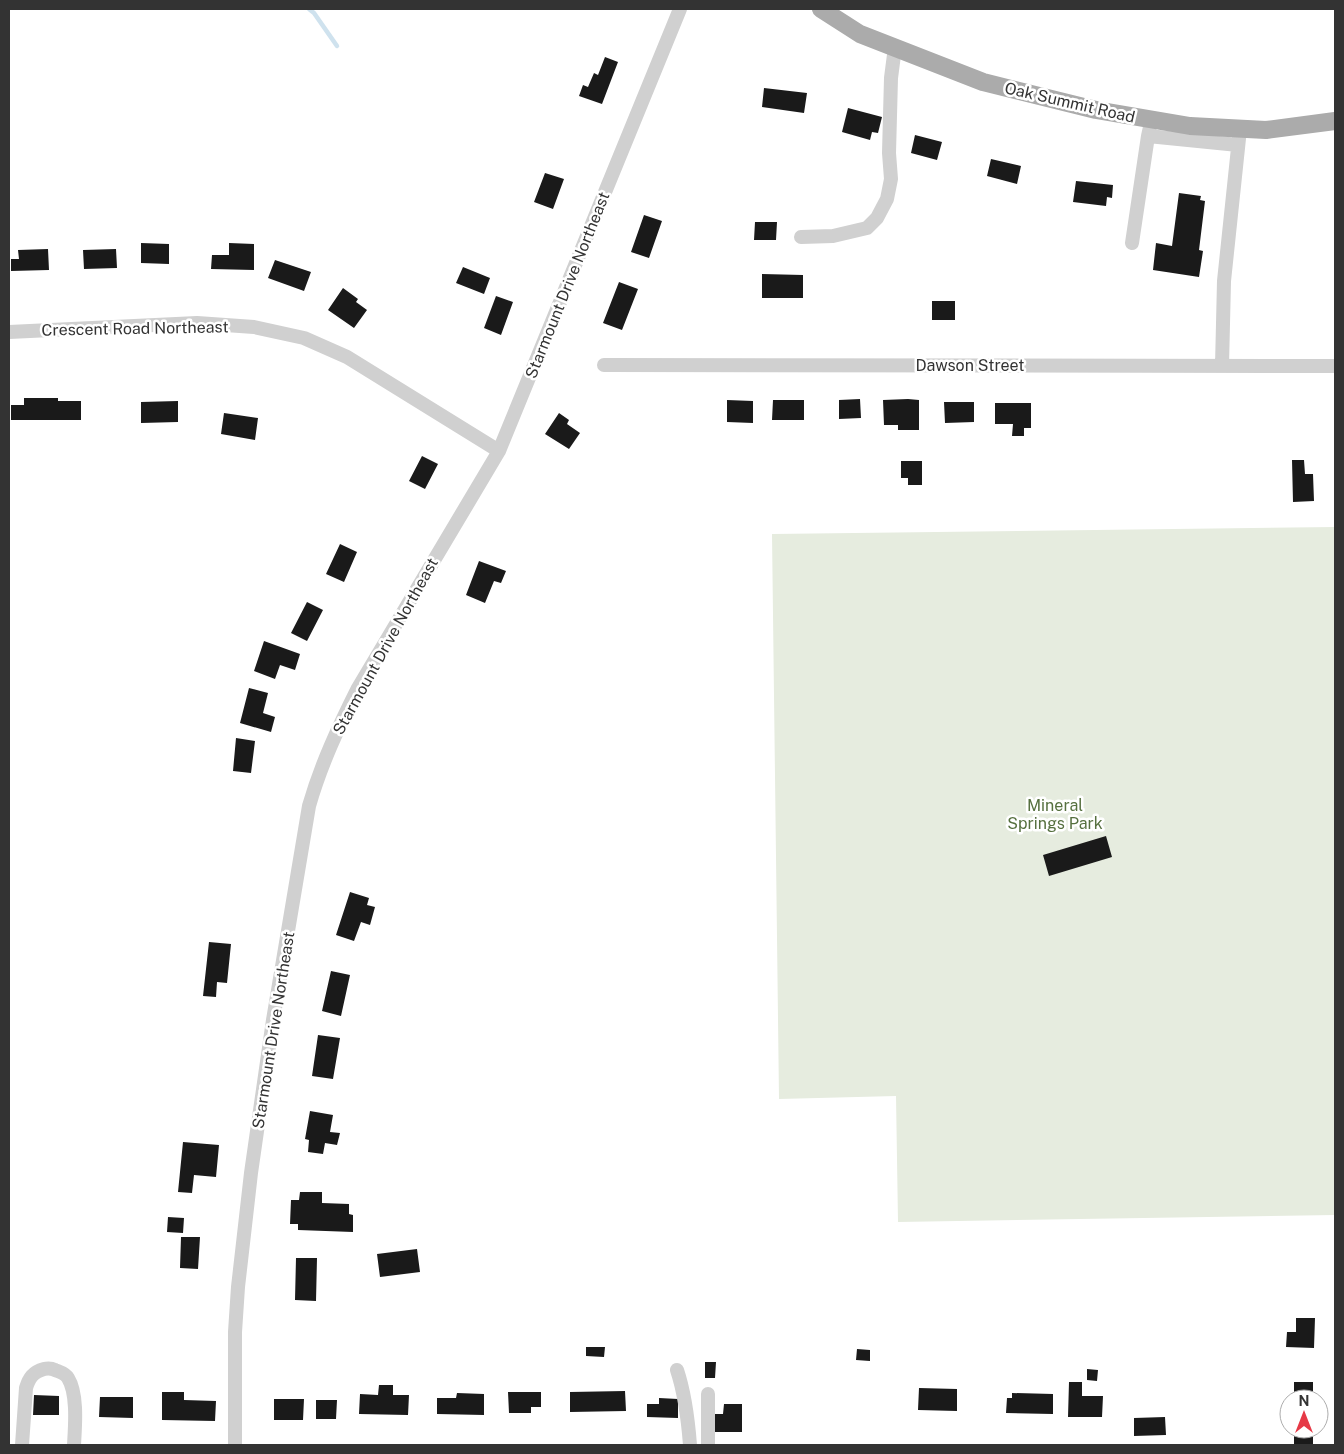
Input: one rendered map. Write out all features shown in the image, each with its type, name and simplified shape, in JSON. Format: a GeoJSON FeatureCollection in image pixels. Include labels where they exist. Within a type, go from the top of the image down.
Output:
{"type":"FeatureCollection","features":[{"type":"Feature","properties":{"kind":"main road","name":"Oak Summit Road"},"geometry":{"type":"LineString","coordinates":[[821,9],[860,34],[983,82],[1096,110],[1150,128],[1190,126],[1239,137],[1266,130],[1335,121]]}},
{"type":"Feature","properties":{"kind":"street","name":"Starmount Drive Northeast"},"geometry":{"type":"LineString","coordinates":[[235,1445],[235,1332],[241,1258],[273,1020],[308,806],[334,736],[358,688],[499,451],[680,9]]}},
{"type":"Feature","properties":{"kind":"street"},"geometry":{"type":"LineString","coordinates":[[801,237],[833,236],[868,228],[877,218],[887,199],[892,179],[889,153],[895,47]]}},
{"type":"Feature","properties":{"kind":"street"},"geometry":{"type":"LineString","coordinates":[[1132,243],[1150,128]]}},
{"type":"Feature","properties":{"kind":"street"},"geometry":{"type":"LineString","coordinates":[[1222,366],[1224,282],[1239,137]]}},
{"type":"Feature","properties":{"kind":"street","name":"Crescent Road Northeast"},"geometry":{"type":"LineString","coordinates":[[9,332],[197,323],[254,327],[304,338],[347,356],[499,451]]}},
{"type":"Feature","properties":{"kind":"street","name":"Dawson Street"},"geometry":{"type":"LineString","coordinates":[[604,365],[1335,366]]}},
{"type":"Feature","properties":{"kind":"street"},"geometry":{"type":"LineString","coordinates":[[22,1445],[26,1388],[29,1379],[34,1372],[50,1368],[63,1373],[68,1378],[71,1386],[74,1400],[74,1445]]}},
{"type":"Feature","properties":{"kind":"street"},"geometry":{"type":"LineString","coordinates":[[677,1370],[682,1384],[686,1407],[690,1445]]}},
{"type":"Feature","properties":{"kind":"street"},"geometry":{"type":"LineString","coordinates":[[708,1394],[708,1445]]}},
{"type":"Feature","properties":{"kind":"green space","name":"Mineral Springs Park"},"geometry":{"type":"Polygon","coordinates":[[[1335,527],[1335,1215],[898,1222],[896,1096],[779,1099],[772,534],[1335,527]]]}},
{"type":"Feature","properties":{"kind":"building"},"geometry":{"type":"Polygon","coordinates":[[[605,57],[618,62],[602,104],[579,96],[583,85],[588,87],[594,73],[598,75],[605,57]]]}},
{"type":"Feature","properties":{"kind":"building"},"geometry":{"type":"Polygon","coordinates":[[[764,88],[807,93],[804,113],[762,107],[764,88]]]}},
{"type":"Feature","properties":{"kind":"building"},"geometry":{"type":"Polygon","coordinates":[[[848,108],[882,117],[878,133],[872,132],[870,140],[842,132],[848,108]]]}},
{"type":"Feature","properties":{"kind":"building"},"geometry":{"type":"Polygon","coordinates":[[[915,135],[942,142],[937,160],[911,153],[915,135]]]}},
{"type":"Feature","properties":{"kind":"building"},"geometry":{"type":"Polygon","coordinates":[[[991,159],[1021,166],[1017,184],[987,176],[991,159]]]}},
{"type":"Feature","properties":{"kind":"building"},"geometry":{"type":"Polygon","coordinates":[[[545,173],[564,179],[553,209],[534,202],[545,173]]]}},
{"type":"Feature","properties":{"kind":"building"},"geometry":{"type":"Polygon","coordinates":[[[1076,181],[1113,185],[1112,198],[1107,197],[1106,206],[1073,202],[1076,181]]]}},
{"type":"Feature","properties":{"kind":"building"},"geometry":{"type":"Polygon","coordinates":[[[1179,193],[1201,196],[1200,200],[1205,201],[1199,250],[1203,251],[1199,277],[1153,270],[1156,243],[1172,246],[1179,193]]]}},
{"type":"Feature","properties":{"kind":"building"},"geometry":{"type":"Polygon","coordinates":[[[644,215],[662,221],[649,258],[631,252],[644,215]]]}},
{"type":"Feature","properties":{"kind":"building"},"geometry":{"type":"Polygon","coordinates":[[[755,222],[777,222],[776,240],[754,240],[755,222]]]}},
{"type":"Feature","properties":{"kind":"building"},"geometry":{"type":"Polygon","coordinates":[[[141,243],[169,244],[169,264],[141,263],[141,243]]]}},
{"type":"Feature","properties":{"kind":"building"},"geometry":{"type":"Polygon","coordinates":[[[229,243],[254,244],[254,270],[211,269],[212,255],[229,255],[229,243]]]}},
{"type":"Feature","properties":{"kind":"building"},"geometry":{"type":"Polygon","coordinates":[[[48,249],[49,270],[11,271],[11,259],[19,259],[18,250],[48,249]]]}},
{"type":"Feature","properties":{"kind":"building"},"geometry":{"type":"Polygon","coordinates":[[[116,249],[117,268],[84,269],[83,250],[116,249]]]}},
{"type":"Feature","properties":{"kind":"building"},"geometry":{"type":"Polygon","coordinates":[[[275,260],[311,272],[304,291],[268,278],[275,260]]]}},
{"type":"Feature","properties":{"kind":"building"},"geometry":{"type":"Polygon","coordinates":[[[463,267],[490,278],[484,294],[456,283],[463,267]]]}},
{"type":"Feature","properties":{"kind":"building"},"geometry":{"type":"Polygon","coordinates":[[[762,274],[803,275],[803,298],[762,298],[762,274]]]}},
{"type":"Feature","properties":{"kind":"building"},"geometry":{"type":"Polygon","coordinates":[[[619,282],[638,289],[622,330],[603,323],[619,282]]]}},
{"type":"Feature","properties":{"kind":"building"},"geometry":{"type":"Polygon","coordinates":[[[343,288],[358,299],[356,302],[367,310],[354,328],[328,310],[343,288]]]}},
{"type":"Feature","properties":{"kind":"building"},"geometry":{"type":"Polygon","coordinates":[[[496,296],[513,302],[501,335],[484,328],[496,296]]]}},
{"type":"Feature","properties":{"kind":"building"},"geometry":{"type":"Polygon","coordinates":[[[932,301],[955,301],[955,320],[932,320],[932,301]]]}},
{"type":"Feature","properties":{"kind":"building"},"geometry":{"type":"Polygon","coordinates":[[[24,398],[58,398],[58,401],[81,401],[81,420],[11,420],[11,405],[24,405],[24,398]]]}},
{"type":"Feature","properties":{"kind":"building"},"geometry":{"type":"Polygon","coordinates":[[[860,399],[861,418],[839,419],[839,400],[860,399]]]}},
{"type":"Feature","properties":{"kind":"building"},"geometry":{"type":"Polygon","coordinates":[[[727,400],[753,401],[753,423],[727,422],[727,400]]]}},
{"type":"Feature","properties":{"kind":"building"},"geometry":{"type":"Polygon","coordinates":[[[773,400],[804,400],[804,420],[772,420],[773,400]]]}},
{"type":"Feature","properties":{"kind":"building"},"geometry":{"type":"Polygon","coordinates":[[[883,400],[919,400],[919,430],[898,430],[898,425],[884,425],[883,400]]]}},
{"type":"Feature","properties":{"kind":"building"},"geometry":{"type":"Polygon","coordinates":[[[178,401],[178,422],[141,423],[141,402],[178,401]]]}},
{"type":"Feature","properties":{"kind":"building"},"geometry":{"type":"Polygon","coordinates":[[[944,402],[974,402],[974,422],[945,423],[944,402]]]}},
{"type":"Feature","properties":{"kind":"building"},"geometry":{"type":"Polygon","coordinates":[[[995,403],[1031,403],[1031,428],[1024,428],[1024,436],[1012,436],[1013,424],[995,424],[995,403]]]}},
{"type":"Feature","properties":{"kind":"building"},"geometry":{"type":"Polygon","coordinates":[[[224,413],[258,418],[255,440],[221,434],[224,413]]]}},
{"type":"Feature","properties":{"kind":"building"},"geometry":{"type":"Polygon","coordinates":[[[559,413],[569,420],[567,424],[580,433],[569,449],[545,434],[559,413]]]}},
{"type":"Feature","properties":{"kind":"building"},"geometry":{"type":"Polygon","coordinates":[[[422,456],[438,464],[425,489],[409,481],[422,456]]]}},
{"type":"Feature","properties":{"kind":"building"},"geometry":{"type":"Polygon","coordinates":[[[1292,460],[1304,460],[1305,474],[1313,474],[1314,501],[1293,502],[1292,460]]]}},
{"type":"Feature","properties":{"kind":"building"},"geometry":{"type":"Polygon","coordinates":[[[901,461],[922,461],[922,485],[908,485],[908,478],[901,478],[901,461]]]}},
{"type":"Feature","properties":{"kind":"building"},"geometry":{"type":"Polygon","coordinates":[[[340,544],[357,552],[344,582],[326,574],[340,544]]]}},
{"type":"Feature","properties":{"kind":"building"},"geometry":{"type":"Polygon","coordinates":[[[479,561],[506,571],[501,583],[494,581],[485,603],[466,595],[479,561]]]}},
{"type":"Feature","properties":{"kind":"building"},"geometry":{"type":"Polygon","coordinates":[[[307,602],[323,610],[307,641],[291,633],[307,602]]]}},
{"type":"Feature","properties":{"kind":"building"},"geometry":{"type":"Polygon","coordinates":[[[264,641],[300,654],[295,670],[280,665],[275,679],[254,671],[264,641]]]}},
{"type":"Feature","properties":{"kind":"building"},"geometry":{"type":"Polygon","coordinates":[[[249,688],[268,693],[263,713],[275,717],[271,732],[240,723],[249,688]]]}},
{"type":"Feature","properties":{"kind":"building"},"geometry":{"type":"Polygon","coordinates":[[[236,738],[255,741],[251,773],[233,771],[236,738]]]}},
{"type":"Feature","properties":{"kind":"building"},"geometry":{"type":"Polygon","coordinates":[[[1106,836],[1112,857],[1049,876],[1043,855],[1106,836]]]}},
{"type":"Feature","properties":{"kind":"building"},"geometry":{"type":"Polygon","coordinates":[[[350,892],[369,898],[367,905],[375,907],[370,925],[361,922],[354,941],[336,935],[350,892]]]}},
{"type":"Feature","properties":{"kind":"building"},"geometry":{"type":"Polygon","coordinates":[[[209,942],[231,944],[227,983],[217,982],[216,997],[203,996],[209,942]]]}},
{"type":"Feature","properties":{"kind":"building"},"geometry":{"type":"Polygon","coordinates":[[[331,971],[350,975],[341,1016],[322,1011],[331,971]]]}},
{"type":"Feature","properties":{"kind":"building"},"geometry":{"type":"Polygon","coordinates":[[[318,1035],[340,1038],[333,1079],[312,1076],[318,1035]]]}},
{"type":"Feature","properties":{"kind":"building"},"geometry":{"type":"Polygon","coordinates":[[[310,1111],[333,1115],[330,1132],[340,1133],[337,1145],[325,1143],[323,1154],[308,1152],[309,1140],[305,1139],[310,1111]]]}},
{"type":"Feature","properties":{"kind":"building"},"geometry":{"type":"Polygon","coordinates":[[[183,1142],[219,1145],[216,1177],[194,1175],[192,1193],[178,1192],[183,1142]]]}},
{"type":"Feature","properties":{"kind":"building"},"geometry":{"type":"Polygon","coordinates":[[[300,1192],[322,1192],[322,1203],[349,1204],[349,1214],[353,1215],[353,1232],[298,1230],[298,1224],[290,1224],[291,1200],[299,1200],[300,1192]]]}},
{"type":"Feature","properties":{"kind":"building"},"geometry":{"type":"Polygon","coordinates":[[[168,1217],[184,1218],[183,1233],[167,1232],[168,1217]]]}},
{"type":"Feature","properties":{"kind":"building"},"geometry":{"type":"Polygon","coordinates":[[[181,1237],[200,1237],[198,1269],[180,1268],[181,1237]]]}},
{"type":"Feature","properties":{"kind":"building"},"geometry":{"type":"Polygon","coordinates":[[[417,1249],[420,1272],[380,1277],[377,1254],[417,1249]]]}},
{"type":"Feature","properties":{"kind":"building"},"geometry":{"type":"Polygon","coordinates":[[[296,1258],[317,1258],[316,1301],[295,1300],[296,1258]]]}},
{"type":"Feature","properties":{"kind":"building"},"geometry":{"type":"Polygon","coordinates":[[[1296,1318],[1315,1318],[1314,1348],[1286,1347],[1287,1332],[1296,1332],[1296,1318]]]}},
{"type":"Feature","properties":{"kind":"building"},"geometry":{"type":"Polygon","coordinates":[[[586,1347],[605,1347],[604,1357],[586,1356],[586,1347]]]}},
{"type":"Feature","properties":{"kind":"building"},"geometry":{"type":"Polygon","coordinates":[[[857,1349],[870,1350],[870,1361],[856,1360],[857,1349]]]}},
{"type":"Feature","properties":{"kind":"building"},"geometry":{"type":"Polygon","coordinates":[[[705,1362],[716,1362],[715,1378],[705,1378],[705,1362]]]}},
{"type":"Feature","properties":{"kind":"building"},"geometry":{"type":"Polygon","coordinates":[[[1087,1369],[1098,1370],[1097,1381],[1087,1380],[1087,1369]]]}},
{"type":"Feature","properties":{"kind":"building"},"geometry":{"type":"Polygon","coordinates":[[[1069,1382],[1082,1382],[1082,1396],[1103,1396],[1102,1417],[1068,1417],[1069,1382]]]}},
{"type":"Feature","properties":{"kind":"building"},"geometry":{"type":"Polygon","coordinates":[[[1294,1382],[1313,1382],[1313,1389],[1294,1389],[1294,1382]]]}},
{"type":"Feature","properties":{"kind":"building"},"geometry":{"type":"Polygon","coordinates":[[[379,1385],[393,1385],[393,1395],[409,1395],[408,1415],[359,1414],[360,1394],[378,1395],[379,1385]]]}},
{"type":"Feature","properties":{"kind":"building"},"geometry":{"type":"Polygon","coordinates":[[[919,1388],[957,1389],[957,1411],[918,1410],[919,1388]]]}},
{"type":"Feature","properties":{"kind":"building"},"geometry":{"type":"Polygon","coordinates":[[[625,1391],[626,1411],[570,1412],[570,1392],[625,1391]]]}},
{"type":"Feature","properties":{"kind":"building"},"geometry":{"type":"Polygon","coordinates":[[[162,1392],[184,1392],[184,1400],[216,1401],[215,1421],[162,1420],[162,1392]]]}},
{"type":"Feature","properties":{"kind":"building"},"geometry":{"type":"Polygon","coordinates":[[[508,1392],[541,1392],[541,1407],[531,1407],[531,1413],[509,1413],[508,1392]]]}},
{"type":"Feature","properties":{"kind":"building"},"geometry":{"type":"Polygon","coordinates":[[[457,1393],[484,1394],[484,1415],[437,1414],[437,1398],[456,1398],[457,1393]]]}},
{"type":"Feature","properties":{"kind":"building"},"geometry":{"type":"Polygon","coordinates":[[[1012,1393],[1053,1394],[1053,1414],[1006,1413],[1007,1398],[1012,1398],[1012,1393]]]}},
{"type":"Feature","properties":{"kind":"building"},"geometry":{"type":"Polygon","coordinates":[[[34,1395],[59,1396],[59,1415],[33,1415],[34,1395]]]}},
{"type":"Feature","properties":{"kind":"building"},"geometry":{"type":"Polygon","coordinates":[[[100,1397],[133,1397],[133,1418],[99,1417],[100,1397]]]}},
{"type":"Feature","properties":{"kind":"building"},"geometry":{"type":"Polygon","coordinates":[[[659,1398],[678,1399],[678,1418],[647,1417],[647,1404],[659,1404],[659,1398]]]}},
{"type":"Feature","properties":{"kind":"building"},"geometry":{"type":"Polygon","coordinates":[[[274,1399],[304,1399],[303,1420],[274,1420],[274,1399]]]}},
{"type":"Feature","properties":{"kind":"building"},"geometry":{"type":"Polygon","coordinates":[[[316,1400],[337,1400],[336,1419],[316,1419],[316,1400]]]}},
{"type":"Feature","properties":{"kind":"building"},"geometry":{"type":"Polygon","coordinates":[[[724,1404],[742,1404],[742,1432],[714,1432],[714,1414],[723,1414],[724,1404]]]}},
{"type":"Feature","properties":{"kind":"building"},"geometry":{"type":"Polygon","coordinates":[[[1165,1417],[1166,1435],[1134,1436],[1134,1418],[1165,1417]]]}},
{"type":"Feature","properties":{"kind":"building"},"geometry":{"type":"Polygon","coordinates":[[[1294,1439],[1313,1439],[1313,1445],[1294,1445],[1294,1439]]]}},
{"type":"Feature","properties":{"kind":"waterway"},"geometry":{"type":"LineString","coordinates":[[309,9],[314,13],[337,46]]}}]}
